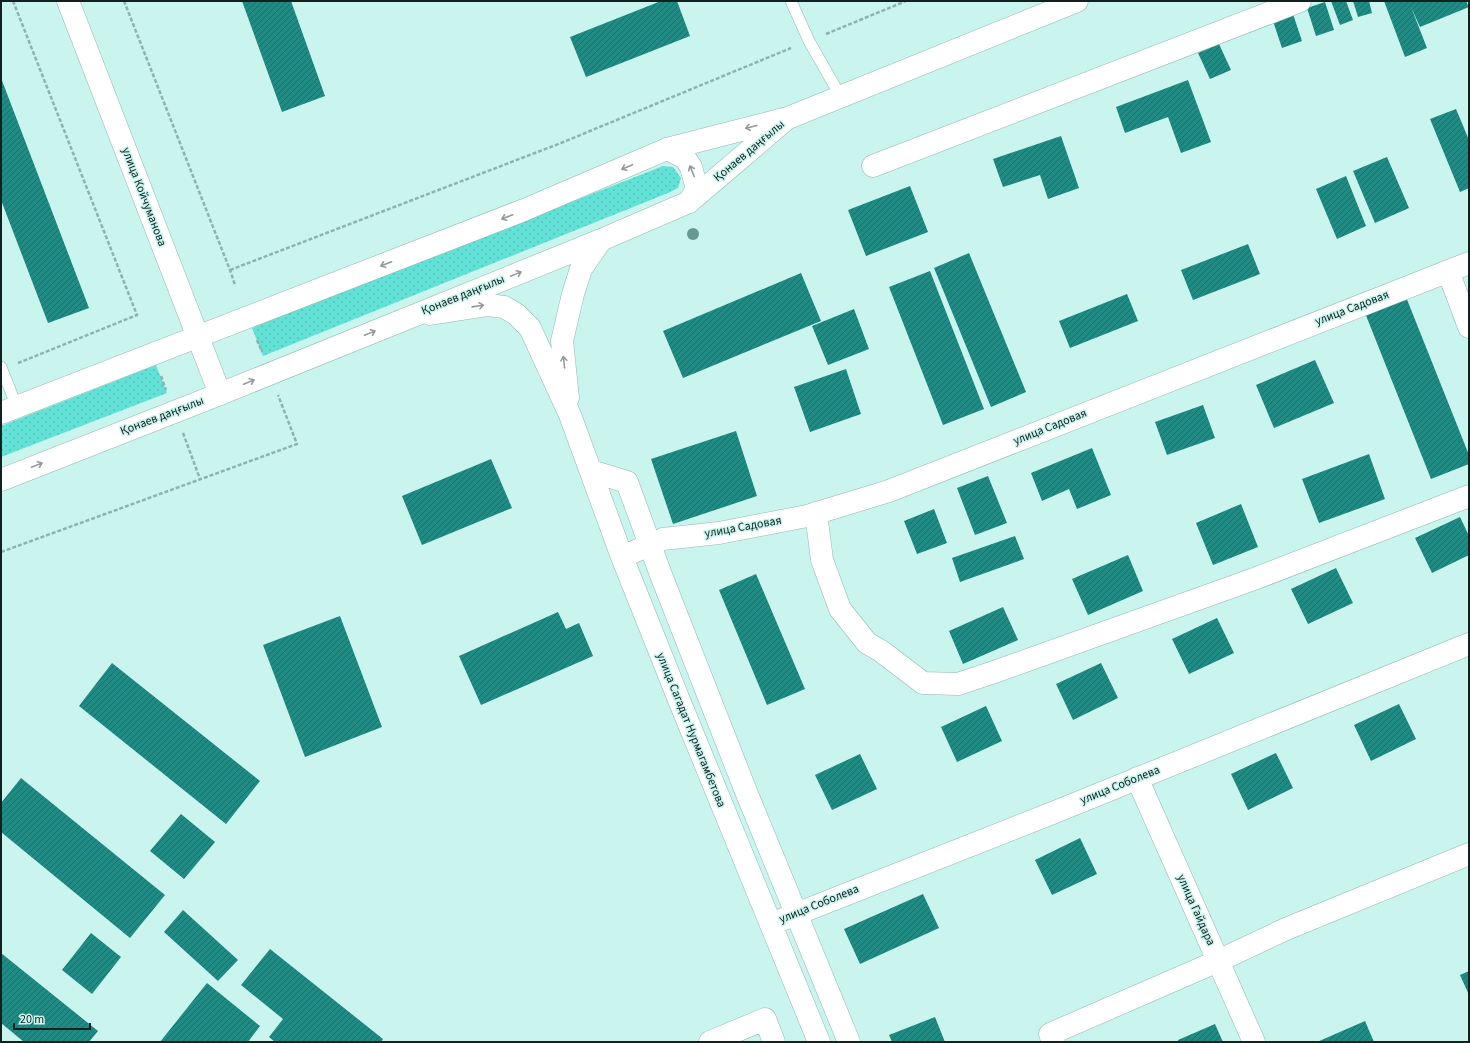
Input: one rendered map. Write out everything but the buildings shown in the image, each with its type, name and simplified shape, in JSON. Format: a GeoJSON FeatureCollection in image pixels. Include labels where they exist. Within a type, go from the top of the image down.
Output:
{"type":"FeatureCollection","features":[{"type":"Feature","properties":{"kind":"street","name":"улица Койчуманова"},"geometry":{"type":"LineString","coordinates":[[68,1],[220,394]]}},
{"type":"Feature","properties":{"kind":"street"},"geometry":{"type":"LineString","coordinates":[[788,118],[1077,1]]}},
{"type":"Feature","properties":{"kind":"street"},"geometry":{"type":"LineString","coordinates":[[873,166],[1300,1]]}},
{"type":"Feature","properties":{"kind":"street","name":"Қонаев даңғылы"},"geometry":{"type":"LineString","coordinates":[[9,410],[524,210],[667,149],[788,118]]}},
{"type":"Feature","properties":{"kind":"street","name":"Қонаев даңғылы"},"geometry":{"type":"LineString","coordinates":[[1,480],[220,394],[600,240],[689,202],[788,118]]}},
{"type":"Feature","properties":{"kind":"street"},"geometry":{"type":"LineString","coordinates":[[667,149],[685,158],[691,167],[696,185],[695,192],[689,202]]}},
{"type":"Feature","properties":{"kind":"street","name":"улица Сагадат Нурмагамбетова"},"geometry":{"type":"LineString","coordinates":[[570,415],[562,341],[573,294],[581,269],[600,240]]}},
{"type":"Feature","properties":{"kind":"street","name":"улица Садовая"},"geometry":{"type":"LineString","coordinates":[[622,557],[663,539],[719,533],[816,513],[889,491],[1469,263]]}},
{"type":"Feature","properties":{"kind":"street"},"geometry":{"type":"LineString","coordinates":[[1448,271],[1469,327]]}},
{"type":"Feature","properties":{"kind":"street","name":"улица Сагадат Нурмагамбетова"},"geometry":{"type":"LineString","coordinates":[[398,321],[446,311],[488,305],[504,307],[516,314],[530,328],[570,415],[622,557],[819,1042]]}},
{"type":"Feature","properties":{"kind":"street"},"geometry":{"type":"LineString","coordinates":[[591,471],[627,482],[664,582],[744,787],[849,1042]]}},
{"type":"Feature","properties":{"kind":"street"},"geometry":{"type":"LineString","coordinates":[[816,513],[822,560],[840,609],[867,643],[881,651],[923,683],[958,684],[1254,579],[1469,496]]}},
{"type":"Feature","properties":{"kind":"street","name":"улица Соболева"},"geometry":{"type":"LineString","coordinates":[[771,924],[1469,644]]}},
{"type":"Feature","properties":{"kind":"street","name":"улица Гайдара"},"geometry":{"type":"LineString","coordinates":[[1137,778],[1254,1042]]}},
{"type":"Feature","properties":{"kind":"street"},"geometry":{"type":"LineString","coordinates":[[1053,1042],[1050,1034],[1286,929],[1469,854]]}},
{"type":"Feature","properties":{"kind":"street"},"geometry":{"type":"LineString","coordinates":[[710,1042],[765,1019],[774,1042]]}},
{"type":"Feature","properties":{"kind":"lane"},"geometry":{"type":"LineString","coordinates":[[791,1],[809,41],[841,97]]}},
{"type":"Feature","properties":{"kind":"lane"},"geometry":{"type":"LineString","coordinates":[[1,368],[9,410]]}},
{"type":"Feature","properties":{"kind":"path"},"geometry":{"type":"LineString","coordinates":[[1,368],[137,315],[13,1]]}},
{"type":"Feature","properties":{"kind":"path"},"geometry":{"type":"LineString","coordinates":[[124,1],[235,285]]}},
{"type":"Feature","properties":{"kind":"path"},"geometry":{"type":"LineString","coordinates":[[230,270],[562,143],[906,1]]}},
{"type":"Feature","properties":{"kind":"path"},"geometry":{"type":"LineString","coordinates":[[255,335],[263,356]]}},
{"type":"Feature","properties":{"kind":"path"},"geometry":{"type":"LineString","coordinates":[[1,552],[297,444],[278,394]]}},
{"type":"Feature","properties":{"kind":"path"},"geometry":{"type":"LineString","coordinates":[[182,431],[200,479]]}},
{"type":"Feature","properties":{"kind":"shaded area"},"geometry":{"type":"Polygon","coordinates":[[[663,166],[673,167],[681,178],[678,188],[263,356],[252,328],[663,166]]]}},
{"type":"Feature","properties":{"kind":"shaded area"},"geometry":{"type":"Polygon","coordinates":[[[156,365],[167,393],[1,457],[1,426],[156,365]]]}}]}
